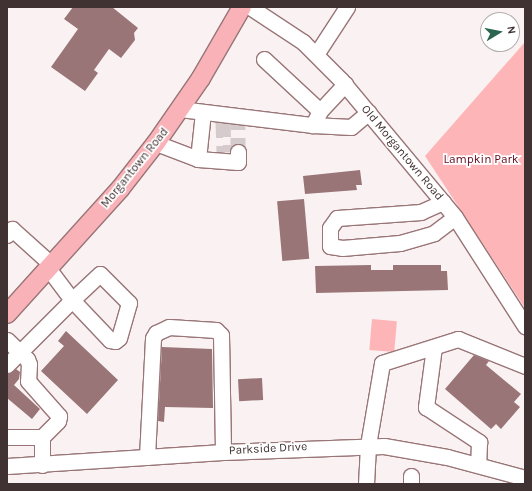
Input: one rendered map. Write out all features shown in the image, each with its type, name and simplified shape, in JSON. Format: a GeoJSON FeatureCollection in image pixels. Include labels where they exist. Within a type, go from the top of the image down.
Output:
{"type":"FeatureCollection","features":[{"type":"Feature","properties":{"kind":"main road","name":"Morgantown Road"},"geometry":{"type":"LineString","coordinates":[[7,314],[120,189],[156,143],[180,109],[242,7]]}},
{"type":"Feature","properties":{"kind":"street","name":"Old Morgantown Road"},"geometry":{"type":"LineString","coordinates":[[250,7],[291,33],[317,53],[345,84],[455,217],[525,326]]}},
{"type":"Feature","properties":{"kind":"street"},"geometry":{"type":"LineString","coordinates":[[317,53],[347,7]]}},
{"type":"Feature","properties":{"kind":"street"},"geometry":{"type":"LineString","coordinates":[[264,59],[320,111]]}},
{"type":"Feature","properties":{"kind":"street"},"geometry":{"type":"LineString","coordinates":[[313,125],[320,111],[345,84]]}},
{"type":"Feature","properties":{"kind":"street"},"geometry":{"type":"LineString","coordinates":[[180,109],[203,112],[223,118],[239,118],[313,125],[351,126],[369,112]]}},
{"type":"Feature","properties":{"kind":"street"},"geometry":{"type":"LineString","coordinates":[[198,158],[203,112]]}},
{"type":"Feature","properties":{"kind":"street"},"geometry":{"type":"LineString","coordinates":[[156,143],[198,158],[228,155]]}},
{"type":"Feature","properties":{"kind":"street"},"geometry":{"type":"LineString","coordinates":[[442,202],[421,212],[337,218],[330,228],[330,246],[342,248],[400,243],[434,233],[455,217]]}},
{"type":"Feature","properties":{"kind":"street"},"geometry":{"type":"LineString","coordinates":[[7,235],[12,229],[50,267],[72,300],[7,365]]}},
{"type":"Feature","properties":{"kind":"street"},"geometry":{"type":"LineString","coordinates":[[147,457],[153,338],[156,333],[169,327],[216,330],[221,335],[224,452]]}},
{"type":"Feature","properties":{"kind":"street"},"geometry":{"type":"LineString","coordinates":[[366,484],[368,445],[382,363],[458,339],[525,366]]}},
{"type":"Feature","properties":{"kind":"street"},"geometry":{"type":"LineString","coordinates":[[7,340],[20,352],[29,364],[28,381],[59,416],[58,422],[42,437],[7,437]]}},
{"type":"Feature","properties":{"kind":"street"},"geometry":{"type":"LineString","coordinates":[[434,347],[426,407],[479,442],[478,465]]}},
{"type":"Feature","properties":{"kind":"street"},"geometry":{"type":"LineString","coordinates":[[42,437],[42,465]]}},
{"type":"Feature","properties":{"kind":"street","name":"Parkside Drive"},"geometry":{"type":"LineString","coordinates":[[7,466],[42,465],[224,452],[368,445],[406,448],[525,478]]}},
{"type":"Feature","properties":{"kind":"green space","name":"Lampkin Park"},"geometry":{"type":"Polygon","coordinates":[[[525,42],[525,308],[425,156],[516,52],[520,52],[520,48],[525,42]]]}},
{"type":"Feature","properties":{"kind":"green space"},"geometry":{"type":"Polygon","coordinates":[[[372,319],[397,321],[394,352],[369,350],[372,319]]]}},
{"type":"Feature","properties":{"kind":"building"},"geometry":{"type":"Polygon","coordinates":[[[73,7],[112,7],[138,28],[134,33],[135,40],[121,58],[109,49],[94,70],[98,73],[85,91],[51,67],[78,29],[64,19],[73,7]]]}},
{"type":"Feature","properties":{"kind":"building"},"geometry":{"type":"Polygon","coordinates":[[[360,170],[362,185],[356,185],[357,190],[305,194],[303,176],[360,170]]]}},
{"type":"Feature","properties":{"kind":"building"},"geometry":{"type":"Polygon","coordinates":[[[304,199],[309,259],[282,261],[277,201],[304,199]]]}},
{"type":"Feature","properties":{"kind":"building"},"geometry":{"type":"Polygon","coordinates":[[[371,265],[371,270],[393,270],[393,265],[441,265],[441,271],[447,271],[448,290],[316,293],[315,266],[371,265]]]}},
{"type":"Feature","properties":{"kind":"building"},"geometry":{"type":"Polygon","coordinates":[[[66,331],[118,380],[87,414],[41,371],[64,346],[58,341],[66,331]]]}},
{"type":"Feature","properties":{"kind":"building"},"geometry":{"type":"Polygon","coordinates":[[[162,347],[212,349],[213,408],[165,407],[164,422],[158,421],[162,347]]]}},
{"type":"Feature","properties":{"kind":"building"},"geometry":{"type":"Polygon","coordinates":[[[474,355],[489,361],[486,365],[521,394],[514,402],[520,407],[501,429],[496,424],[491,429],[445,389],[474,355]]]}},
{"type":"Feature","properties":{"kind":"building"},"geometry":{"type":"Polygon","coordinates":[[[16,369],[20,372],[19,379],[14,385],[40,409],[32,419],[7,398],[7,374],[16,369]]]}},
{"type":"Feature","properties":{"kind":"building"},"geometry":{"type":"Polygon","coordinates":[[[262,378],[263,400],[239,401],[238,379],[262,378]]]}},
{"type":"Feature","properties":{"kind":"tunnel"},"geometry":{"type":"LineString","coordinates":[[238,121],[238,152]]}},
{"type":"Feature","properties":{"kind":"tunnel"},"geometry":{"type":"LineString","coordinates":[[223,122],[224,152]]}}]}
